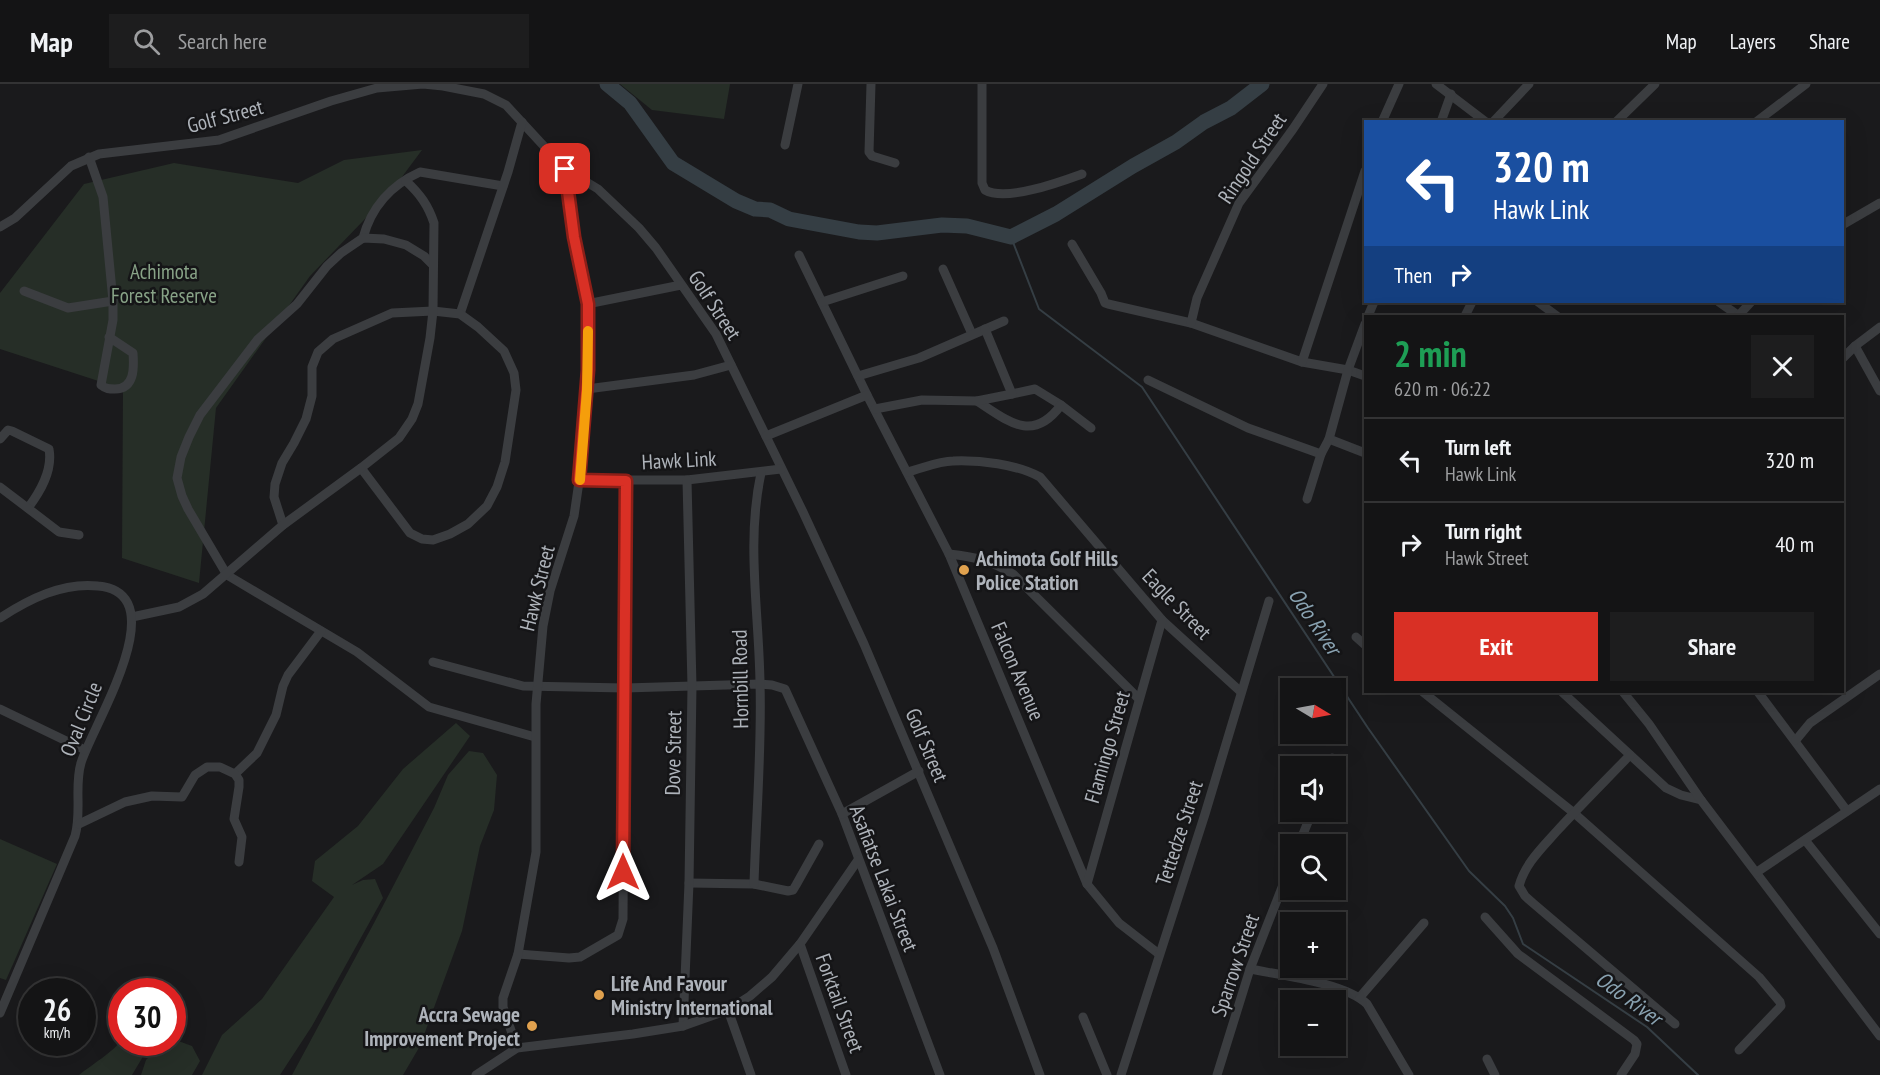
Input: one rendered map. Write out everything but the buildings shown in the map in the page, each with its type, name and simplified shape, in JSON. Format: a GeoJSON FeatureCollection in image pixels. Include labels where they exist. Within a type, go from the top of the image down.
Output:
{"type":"FeatureCollection","features":[{"type":"Feature","properties":{"kind":"street","name":"Golf Street"},"geometry":{"type":"LineString","coordinates":[[0,227],[15,218],[71,166],[99,154],[219,140],[331,101],[377,88],[423,84],[464,89],[484,94],[506,105],[565,169],[597,189],[619,207],[656,248],[716,334],[803,512],[864,644],[993,948],[1040,1075]]}},
{"type":"Feature","properties":{"kind":"street"},"geometry":{"type":"LineString","coordinates":[[785,145],[798,84]]}},
{"type":"Feature","properties":{"kind":"street"},"geometry":{"type":"LineString","coordinates":[[871,84],[869,152],[872,156],[896,163]]}},
{"type":"Feature","properties":{"kind":"street"},"geometry":{"type":"LineString","coordinates":[[982,84],[982,183],[985,190],[998,194],[1027,191],[1082,174]]}},
{"type":"Feature","properties":{"kind":"street","name":"Ringold Street"},"geometry":{"type":"LineString","coordinates":[[1191,322],[1197,298],[1239,203],[1323,84]]}},
{"type":"Feature","properties":{"kind":"street"},"geometry":{"type":"LineString","coordinates":[[1383,120],[1399,84]]}},
{"type":"Feature","properties":{"kind":"street"},"geometry":{"type":"LineString","coordinates":[[1436,84],[1484,120]]}},
{"type":"Feature","properties":{"kind":"street"},"geometry":{"type":"LineString","coordinates":[[1495,120],[1529,84]]}},
{"type":"Feature","properties":{"kind":"street"},"geometry":{"type":"LineString","coordinates":[[1618,120],[1655,84]]}},
{"type":"Feature","properties":{"kind":"street"},"geometry":{"type":"LineString","coordinates":[[1759,120],[1806,84]]}},
{"type":"Feature","properties":{"kind":"street"},"geometry":{"type":"LineString","coordinates":[[1442,120],[1451,94]]}},
{"type":"Feature","properties":{"kind":"street"},"geometry":{"type":"LineString","coordinates":[[460,314],[522,122]]}},
{"type":"Feature","properties":{"kind":"street"},"geometry":{"type":"LineString","coordinates":[[89,157],[103,197],[113,301],[113,320],[109,337],[101,385],[106,388],[119,389],[126,387],[131,379],[133,353],[109,337]]}},
{"type":"Feature","properties":{"kind":"street","name":"Hawk Street"},"geometry":{"type":"LineString","coordinates":[[517,1048],[503,1007],[503,998],[518,954],[536,852],[535,737],[543,626],[550,591],[574,516],[587,390],[588,304],[574,237],[565,169]]}},
{"type":"Feature","properties":{"kind":"street"},"geometry":{"type":"LineString","coordinates":[[503,186],[420,172],[388,193],[372,213],[363,238],[327,266],[297,304],[258,339],[200,415],[181,458],[177,478],[182,496],[227,575],[357,652],[429,707],[535,737]]}},
{"type":"Feature","properties":{"kind":"street"},"geometry":{"type":"LineString","coordinates":[[1302,362],[1364,174]]}},
{"type":"Feature","properties":{"kind":"street"},"geometry":{"type":"LineString","coordinates":[[0,618],[39,596],[67,587],[94,585],[105,586],[119,593],[126,602],[132,617],[179,607],[203,594],[283,525],[399,438],[412,419],[418,404],[433,310],[434,223],[422,196],[406,181]]}},
{"type":"Feature","properties":{"kind":"street"},"geometry":{"type":"LineString","coordinates":[[1844,224],[1880,203]]}},
{"type":"Feature","properties":{"kind":"street"},"geometry":{"type":"LineString","coordinates":[[363,238],[387,240],[406,245],[432,264]]}},
{"type":"Feature","properties":{"kind":"street"},"geometry":{"type":"LineString","coordinates":[[1072,244],[1105,303],[1191,322],[1302,362],[1348,370],[1364,376]]}},
{"type":"Feature","properties":{"kind":"street","name":"Falcon Avenue"},"geometry":{"type":"LineString","coordinates":[[799,255],[874,409],[949,554],[1087,884],[1119,923],[1159,954]]}},
{"type":"Feature","properties":{"kind":"street"},"geometry":{"type":"LineString","coordinates":[[944,268],[972,334]]}},
{"type":"Feature","properties":{"kind":"street"},"geometry":{"type":"LineString","coordinates":[[822,302],[903,276]]}},
{"type":"Feature","properties":{"kind":"street"},"geometry":{"type":"LineString","coordinates":[[588,304],[681,285]]}},
{"type":"Feature","properties":{"kind":"street"},"geometry":{"type":"LineString","coordinates":[[24,291],[68,308],[113,301]]}},
{"type":"Feature","properties":{"kind":"street"},"geometry":{"type":"LineString","coordinates":[[1539,303],[1556,315]]}},
{"type":"Feature","properties":{"kind":"street"},"geometry":{"type":"LineString","coordinates":[[1720,303],[1737,315]]}},
{"type":"Feature","properties":{"kind":"street"},"geometry":{"type":"LineString","coordinates":[[1739,315],[1750,303]]}},
{"type":"Feature","properties":{"kind":"street"},"geometry":{"type":"LineString","coordinates":[[283,525],[274,497],[276,484],[282,463],[306,418],[312,396],[312,367],[318,352],[333,339],[392,313],[433,310],[460,314],[504,351],[514,372],[516,390],[505,462],[497,487],[487,506],[468,524],[433,540],[422,540],[410,533],[361,468]]}},
{"type":"Feature","properties":{"kind":"street"},"geometry":{"type":"LineString","coordinates":[[858,376],[919,358],[1004,321]]}},
{"type":"Feature","properties":{"kind":"street"},"geometry":{"type":"LineString","coordinates":[[1307,499],[1321,454],[1329,439],[1348,370],[1364,327]]}},
{"type":"Feature","properties":{"kind":"street"},"geometry":{"type":"LineString","coordinates":[[1844,356],[1880,327]]}},
{"type":"Feature","properties":{"kind":"street"},"geometry":{"type":"LineString","coordinates":[[985,329],[1012,394]]}},
{"type":"Feature","properties":{"kind":"street"},"geometry":{"type":"LineString","coordinates":[[1855,346],[1880,391]]}},
{"type":"Feature","properties":{"kind":"street"},"geometry":{"type":"LineString","coordinates":[[587,390],[694,375],[731,365]]}},
{"type":"Feature","properties":{"kind":"street"},"geometry":{"type":"LineString","coordinates":[[1148,380],[1248,428],[1321,454]]}},
{"type":"Feature","properties":{"kind":"street"},"geometry":{"type":"LineString","coordinates":[[874,409],[922,400],[977,401],[1035,389],[1091,428]]}},
{"type":"Feature","properties":{"kind":"street"},"geometry":{"type":"LineString","coordinates":[[766,436],[867,395]]}},
{"type":"Feature","properties":{"kind":"street"},"geometry":{"type":"LineString","coordinates":[[977,401],[1013,422],[1027,427],[1050,420],[1061,405]]}},
{"type":"Feature","properties":{"kind":"street"},"geometry":{"type":"LineString","coordinates":[[0,439],[8,430],[49,449],[50,458],[44,484],[28,508]]}},
{"type":"Feature","properties":{"kind":"street"},"geometry":{"type":"LineString","coordinates":[[1329,439],[1364,453]]}},
{"type":"Feature","properties":{"kind":"street","name":"Eagle Street"},"geometry":{"type":"LineString","coordinates":[[907,472],[951,461],[1005,465],[1026,469],[1040,477],[1162,620],[1241,692]]}},
{"type":"Feature","properties":{"kind":"street","name":"Hawk Link"},"geometry":{"type":"LineString","coordinates":[[579,480],[687,480],[781,469]]}},
{"type":"Feature","properties":{"kind":"street","name":"Hornbill Road"},"geometry":{"type":"LineString","coordinates":[[754,884],[760,684],[753,548],[755,499],[761,473]]}},
{"type":"Feature","properties":{"kind":"street","name":"Dove Street"},"geometry":{"type":"LineString","coordinates":[[683,1026],[689,883],[692,686],[687,480]]}},
{"type":"Feature","properties":{"kind":"street"},"geometry":{"type":"LineString","coordinates":[[518,954],[580,957],[618,935],[621,929],[626,481]]}},
{"type":"Feature","properties":{"kind":"street"},"geometry":{"type":"LineString","coordinates":[[0,487],[59,532],[79,535]]}},
{"type":"Feature","properties":{"kind":"street"},"geometry":{"type":"LineString","coordinates":[[949,554],[994,562],[1013,574],[1139,699]]}},
{"type":"Feature","properties":{"kind":"street","name":"Tettedze Street"},"geometry":{"type":"LineString","coordinates":[[1122,1075],[1205,814],[1269,601]]}},
{"type":"Feature","properties":{"kind":"street","name":"Oval Circle"},"geometry":{"type":"LineString","coordinates":[[0,1013],[69,853],[79,824],[80,767],[85,750],[128,652],[132,636],[132,617]]}},
{"type":"Feature","properties":{"kind":"street","name":"Flamingo Street"},"geometry":{"type":"LineString","coordinates":[[1087,884],[1162,620]]}},
{"type":"Feature","properties":{"kind":"street"},"geometry":{"type":"LineString","coordinates":[[235,774],[257,753],[276,715],[288,675],[321,631]]}},
{"type":"Feature","properties":{"kind":"street"},"geometry":{"type":"LineString","coordinates":[[1356,637],[1364,644]]}},
{"type":"Feature","properties":{"kind":"street"},"geometry":{"type":"LineString","coordinates":[[433,662],[508,683],[537,687],[625,688],[760,684]]}},
{"type":"Feature","properties":{"kind":"street"},"geometry":{"type":"LineString","coordinates":[[1796,740],[1810,723],[1880,674]]}},
{"type":"Feature","properties":{"kind":"street","name":"Asafiatse Lakai Street"},"geometry":{"type":"LineString","coordinates":[[760,684],[781,687],[789,696],[842,814],[940,1075]]}},
{"type":"Feature","properties":{"kind":"street"},"geometry":{"type":"LineString","coordinates":[[1424,693],[1574,813],[1759,977],[1781,1006],[1739,1050]]}},
{"type":"Feature","properties":{"kind":"street"},"geometry":{"type":"LineString","coordinates":[[1568,693],[1666,788],[1701,800]]}},
{"type":"Feature","properties":{"kind":"street"},"geometry":{"type":"LineString","coordinates":[[1624,693],[1649,724],[1701,800],[1880,1036]]}},
{"type":"Feature","properties":{"kind":"street"},"geometry":{"type":"LineString","coordinates":[[1759,693],[1847,811]]}},
{"type":"Feature","properties":{"kind":"street"},"geometry":{"type":"LineString","coordinates":[[0,709],[85,750]]}},
{"type":"Feature","properties":{"kind":"street"},"geometry":{"type":"LineString","coordinates":[[1630,755],[1533,858],[1519,885],[1525,896],[1675,1024]]}},
{"type":"Feature","properties":{"kind":"street"},"geometry":{"type":"LineString","coordinates":[[79,824],[125,802],[152,796],[182,796],[195,775],[207,766],[220,766],[235,774],[239,780],[234,819],[242,832],[239,862]]}},
{"type":"Feature","properties":{"kind":"street"},"geometry":{"type":"LineString","coordinates":[[842,814],[919,771]]}},
{"type":"Feature","properties":{"kind":"street"},"geometry":{"type":"LineString","coordinates":[[1757,872],[1880,789]]}},
{"type":"Feature","properties":{"kind":"street"},"geometry":{"type":"LineString","coordinates":[[1805,840],[1880,934]]}},
{"type":"Feature","properties":{"kind":"street"},"geometry":{"type":"LineString","coordinates":[[689,883],[754,884],[793,890],[819,844]]}},
{"type":"Feature","properties":{"kind":"street"},"geometry":{"type":"LineString","coordinates":[[476,1075],[517,1048],[683,1026],[728,1010],[750,996],[772,977],[800,944],[858,860]]}},
{"type":"Feature","properties":{"kind":"street","name":"Sparrow Street"},"geometry":{"type":"LineString","coordinates":[[1217,1075],[1250,969],[1280,892]]}},
{"type":"Feature","properties":{"kind":"street"},"geometry":{"type":"LineString","coordinates":[[1485,917],[1518,954],[1634,1040],[1637,1044],[1635,1054],[1621,1075]]}},
{"type":"Feature","properties":{"kind":"street"},"geometry":{"type":"LineString","coordinates":[[1360,997],[1424,923]]}},
{"type":"Feature","properties":{"kind":"street","name":"Forktail Street"},"geometry":{"type":"LineString","coordinates":[[800,944],[846,1075]]}},
{"type":"Feature","properties":{"kind":"street"},"geometry":{"type":"LineString","coordinates":[[1250,969],[1310,980],[1360,997],[1367,1004],[1409,1075]]}},
{"type":"Feature","properties":{"kind":"street"},"geometry":{"type":"LineString","coordinates":[[728,1010],[751,1075]]}},
{"type":"Feature","properties":{"kind":"street"},"geometry":{"type":"LineString","coordinates":[[1083,1017],[1107,1075]]}},
{"type":"Feature","properties":{"kind":"street"},"geometry":{"type":"LineString","coordinates":[[1487,1059],[1496,1075]]}},
{"type":"Feature","properties":{"kind":"green space"},"geometry":{"type":"Polygon","coordinates":[[[620,84],[730,84],[724,119],[652,110],[620,84]]]}},
{"type":"Feature","properties":{"kind":"green space","name":"Achimota Forest Reserve"},"geometry":{"type":"Polygon","coordinates":[[[422,150],[390,193],[310,276],[216,408],[199,583],[122,558],[123,389],[0,349],[0,293],[84,184],[174,163],[298,183],[344,160],[422,150]]]}},
{"type":"Feature","properties":{"kind":"green space"},"geometry":{"type":"Polygon","coordinates":[[[456,723],[470,736],[383,864],[352,885],[363,880],[375,879],[383,898],[312,1026],[280,1075],[202,1075],[222,1035],[262,999],[334,897],[312,881],[315,861],[358,826],[403,769],[456,723]]]}},
{"type":"Feature","properties":{"kind":"green space"},"geometry":{"type":"Polygon","coordinates":[[[469,751],[483,753],[497,775],[494,810],[480,846],[462,931],[420,1046],[403,1075],[292,1075],[434,808],[448,775],[469,751]]]}},
{"type":"Feature","properties":{"kind":"green space"},"geometry":{"type":"Polygon","coordinates":[[[0,839],[57,864],[6,980],[0,978],[0,839]]]}},
{"type":"Feature","properties":{"kind":"green space"},"geometry":{"type":"Polygon","coordinates":[[[186,1044],[192,1046],[200,1061],[192,1075],[141,1075],[146,1060],[150,1056],[186,1056],[186,1044]]]}},
{"type":"Feature","properties":{"kind":"green space"},"geometry":{"type":"Polygon","coordinates":[[[108,1053],[108,1056],[143,1056],[132,1075],[79,1075],[108,1053]]]}},
{"type":"Feature","properties":{"kind":"waterway"},"geometry":{"type":"LineString","coordinates":[[607,84],[630,103],[673,163],[736,201],[755,209],[770,210],[789,219],[859,232],[877,233],[942,225],[967,226],[1011,237],[1056,214],[1176,142],[1204,122],[1231,108],[1262,84]]}},
{"type":"Feature","properties":{"kind":"waterway","name":"Odo River"},"geometry":{"type":"LineString","coordinates":[[1011,237],[1039,309],[1142,387],[1368,728],[1469,871],[1505,906],[1513,918],[1523,944],[1647,1027],[1698,1075]]}},
{"type":"Feature","properties":{"kind":"slow traffic"},"geometry":{"type":"LineString","coordinates":[[580,480],[587,390],[588,331]]}},
{"type":"Feature","properties":{"kind":"place","name":"Achimota Golf Hills Police Station"},"geometry":{"type":"Point","coordinates":[964,570]}},
{"type":"Feature","properties":{"kind":"place","name":"Life And Favour Ministry International"},"geometry":{"type":"Point","coordinates":[599,995]}},
{"type":"Feature","properties":{"kind":"place","name":"Accra Sewage Improvement Project"},"geometry":{"type":"Point","coordinates":[532,1026]}},
{"type":"Feature","properties":{"kind":"route"},"geometry":{"type":"LineString","coordinates":[[565,169],[574,237],[588,304],[588,370],[579,480],[626,481],[623,872]]}}]}
